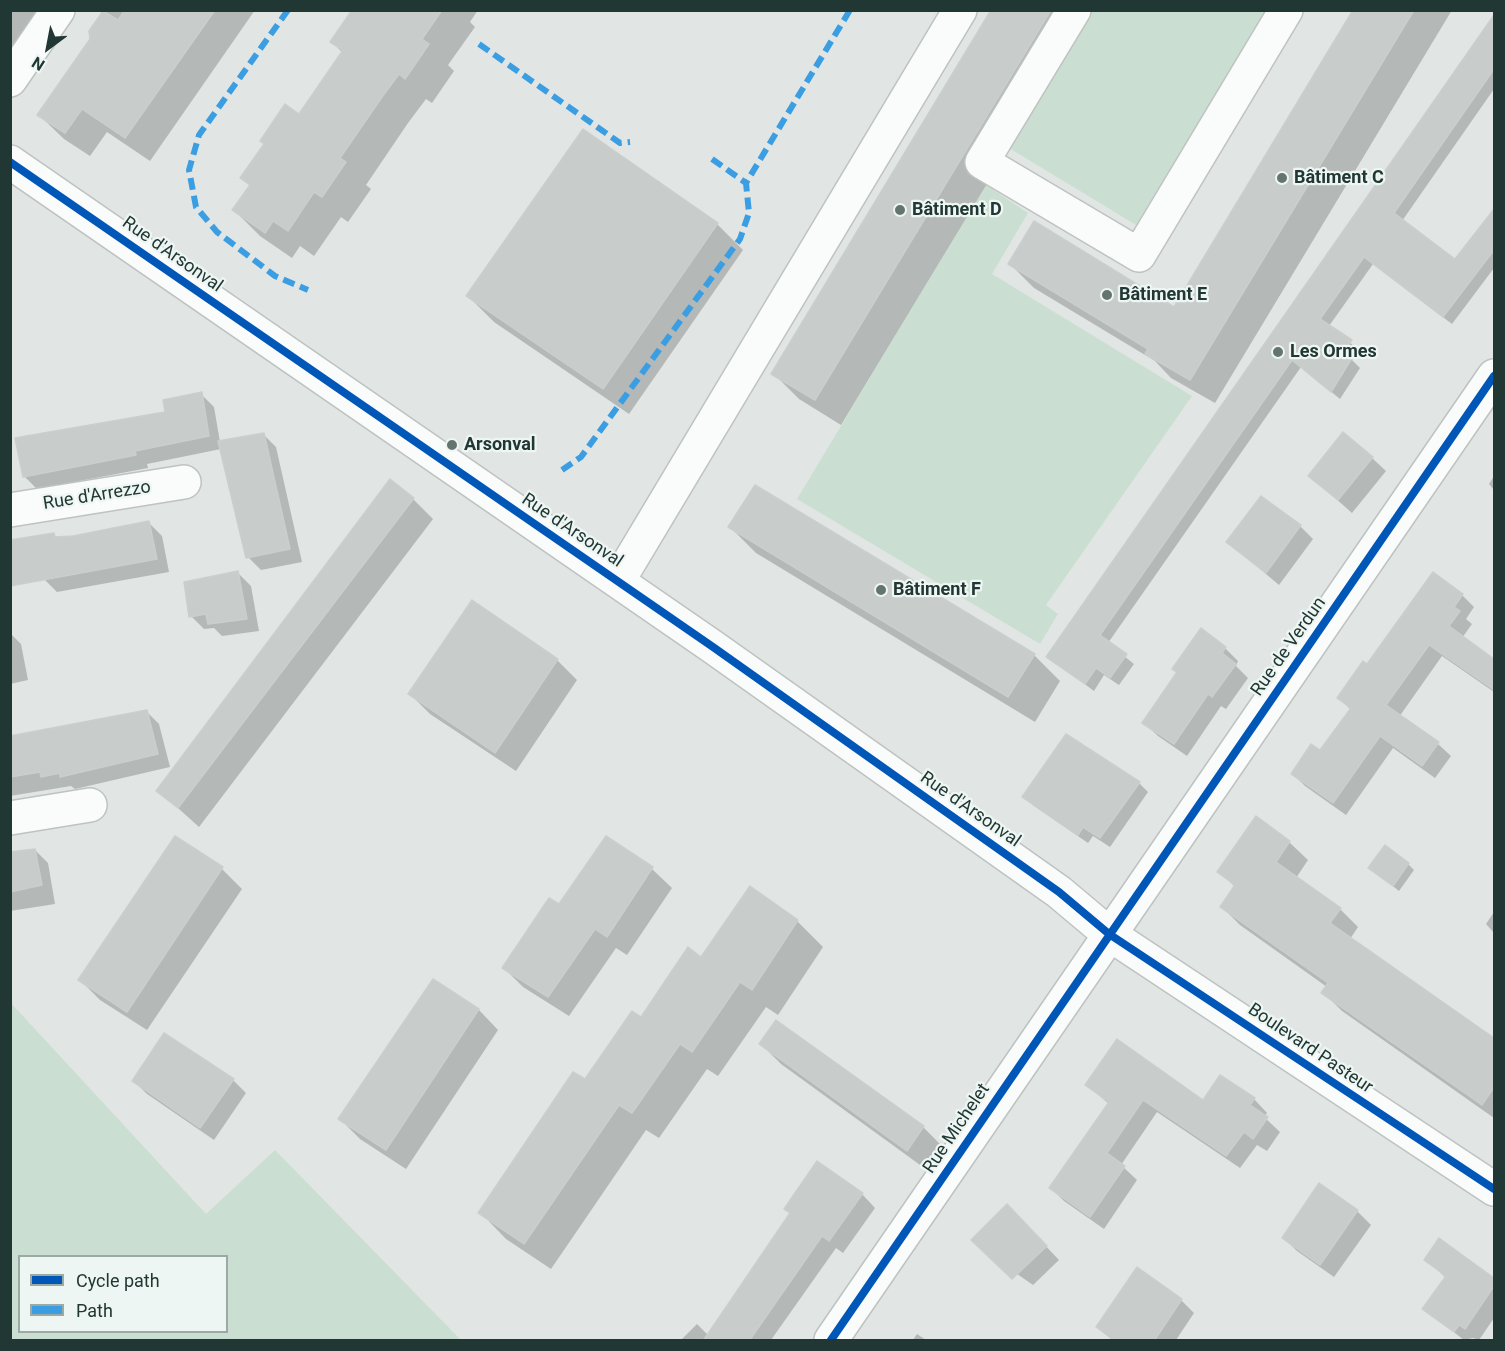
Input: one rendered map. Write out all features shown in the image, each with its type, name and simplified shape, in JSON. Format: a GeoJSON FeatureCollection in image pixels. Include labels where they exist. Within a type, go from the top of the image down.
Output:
{"type":"FeatureCollection","features":[{"type":"Feature","properties":{"kind":"street"},"geometry":{"type":"LineString","coordinates":[[10,80],[58,10]]}},
{"type":"Feature","properties":{"kind":"street"},"geometry":{"type":"LineString","coordinates":[[618,581],[960,10]]}},
{"type":"Feature","properties":{"kind":"street"},"geometry":{"type":"LineString","coordinates":[[1074,10],[982,162],[1138,255],[1286,10]]}},
{"type":"Feature","properties":{"kind":"street","name":"Rue d'Arsonval"},"geometry":{"type":"LineString","coordinates":[[10,162],[618,581],[1059,892],[1109,934]]}},
{"type":"Feature","properties":{"kind":"street","name":"Rue de Verdun"},"geometry":{"type":"LineString","coordinates":[[1109,934],[1494,376]]}},
{"type":"Feature","properties":{"kind":"street","name":"Rue d'Arrezzo"},"geometry":{"type":"LineString","coordinates":[[10,510],[184,482]]}},
{"type":"Feature","properties":{"kind":"street"},"geometry":{"type":"LineString","coordinates":[[10,818],[90,805]]}},
{"type":"Feature","properties":{"kind":"street","name":"Boulevard Pasteur"},"geometry":{"type":"LineString","coordinates":[[1109,934],[1492,1183]]}},
{"type":"Feature","properties":{"kind":"street","name":"Rue Michelet"},"geometry":{"type":"LineString","coordinates":[[831,1341],[1109,934]]}},
{"type":"Feature","properties":{"kind":"green space"},"geometry":{"type":"Polygon","coordinates":[[[1092,11],[1266,11],[1136,225],[1009,148],[1092,11]]]}},
{"type":"Feature","properties":{"kind":"green space"},"geometry":{"type":"Polygon","coordinates":[[[986,185],[1028,213],[992,274],[1192,396],[1046,605],[1058,614],[1040,644],[797,499],[986,185]]]}},
{"type":"Feature","properties":{"kind":"green space"},"geometry":{"type":"Polygon","coordinates":[[[10,1002],[206,1214],[275,1150],[461,1340],[11,1340],[10,1002]]]}},
{"type":"Feature","properties":{"kind":"building"},"geometry":{"type":"Polygon","coordinates":[[[125,10],[215,10],[125,138],[82,109],[65,133],[37,115],[90,39],[89,31],[103,11],[118,20],[125,10]]]}},
{"type":"Feature","properties":{"kind":"building"},"geometry":{"type":"Polygon","coordinates":[[[352,10],[442,10],[422,39],[429,44],[405,79],[399,74],[382,97],[340,158],[346,162],[322,197],[314,192],[288,231],[273,221],[265,233],[232,210],[250,185],[240,178],[264,144],[260,141],[285,104],[299,114],[343,50],[330,42],[352,10]]]}},
{"type":"Feature","properties":{"kind":"building","name":"Bâtiment D"},"geometry":{"type":"Polygon","coordinates":[[[991,10],[1051,10],[815,400],[771,374],[991,10]]]}},
{"type":"Feature","properties":{"kind":"building","name":"Bâtiment C"},"geometry":{"type":"Polygon","coordinates":[[[1353,10],[1414,10],[1190,380],[1145,354],[1148,349],[1008,264],[1034,221],[1174,307],[1353,10]]]}},
{"type":"Feature","properties":{"kind":"building","name":"Les Ormes"},"geometry":{"type":"Polygon","coordinates":[[[1494,15],[1494,69],[1394,213],[1455,259],[1494,209],[1494,250],[1443,317],[1364,257],[1320,319],[1352,340],[1343,352],[1352,358],[1331,392],[1292,360],[1100,635],[1127,654],[1110,678],[1096,668],[1085,684],[1046,657],[1494,15]]]}},
{"type":"Feature","properties":{"kind":"building"},"geometry":{"type":"Polygon","coordinates":[[[583,129],[718,223],[603,389],[466,296],[583,129]]]}},
{"type":"Feature","properties":{"kind":"building"},"geometry":{"type":"Polygon","coordinates":[[[202,392],[209,436],[135,451],[136,455],[23,477],[15,438],[165,412],[163,400],[202,392]]]}},
{"type":"Feature","properties":{"kind":"building"},"geometry":{"type":"Polygon","coordinates":[[[1343,432],[1373,457],[1338,500],[1308,476],[1343,432]]]}},
{"type":"Feature","properties":{"kind":"building"},"geometry":{"type":"Polygon","coordinates":[[[264,433],[290,549],[246,558],[218,441],[264,433]]]}},
{"type":"Feature","properties":{"kind":"building"},"geometry":{"type":"Polygon","coordinates":[[[390,479],[414,498],[178,808],[156,791],[390,479]]]}},
{"type":"Feature","properties":{"kind":"building","name":"Bâtiment F"},"geometry":{"type":"Polygon","coordinates":[[[755,485],[1035,654],[1008,697],[728,527],[755,485]]]}},
{"type":"Feature","properties":{"kind":"building"},"geometry":{"type":"Polygon","coordinates":[[[1261,496],[1301,525],[1266,573],[1226,542],[1261,496]]]}},
{"type":"Feature","properties":{"kind":"building"},"geometry":{"type":"Polygon","coordinates":[[[149,521],[157,559],[10,586],[10,540],[54,533],[55,537],[73,536],[149,521]]]}},
{"type":"Feature","properties":{"kind":"building"},"geometry":{"type":"Polygon","coordinates":[[[238,571],[247,619],[208,624],[206,614],[189,617],[184,582],[238,571]]]}},
{"type":"Feature","properties":{"kind":"building"},"geometry":{"type":"Polygon","coordinates":[[[1433,572],[1463,594],[1454,607],[1460,611],[1449,626],[1494,659],[1494,690],[1429,645],[1386,705],[1439,742],[1422,766],[1380,736],[1333,803],[1291,774],[1311,744],[1320,750],[1351,708],[1337,698],[1363,661],[1367,664],[1433,572]]]}},
{"type":"Feature","properties":{"kind":"building"},"geometry":{"type":"Polygon","coordinates":[[[472,600],[558,659],[495,753],[408,694],[472,600]]]}},
{"type":"Feature","properties":{"kind":"building"},"geometry":{"type":"Polygon","coordinates":[[[1201,628],[1226,647],[1222,653],[1236,664],[1212,697],[1208,694],[1174,744],[1142,723],[1177,672],[1172,669],[1201,628]]]}},
{"type":"Feature","properties":{"kind":"building"},"geometry":{"type":"Polygon","coordinates":[[[147,710],[158,754],[60,777],[60,773],[41,777],[40,772],[10,777],[10,736],[147,710]]]}},
{"type":"Feature","properties":{"kind":"building"},"geometry":{"type":"Polygon","coordinates":[[[1066,734],[1140,782],[1100,838],[1083,827],[1078,835],[1022,797],[1066,734]]]}},
{"type":"Feature","properties":{"kind":"building"},"geometry":{"type":"Polygon","coordinates":[[[1256,816],[1290,841],[1276,862],[1341,908],[1330,923],[1494,1038],[1494,1087],[1482,1105],[1321,993],[1328,983],[1220,907],[1235,885],[1217,872],[1256,816]]]}},
{"type":"Feature","properties":{"kind":"building"},"geometry":{"type":"Polygon","coordinates":[[[175,836],[223,867],[127,1012],[78,980],[175,836]]]}},
{"type":"Feature","properties":{"kind":"building"},"geometry":{"type":"Polygon","coordinates":[[[606,836],[653,867],[607,937],[595,929],[548,997],[502,968],[549,898],[559,904],[606,836]]]}},
{"type":"Feature","properties":{"kind":"building"},"geometry":{"type":"Polygon","coordinates":[[[1385,845],[1409,863],[1393,886],[1368,868],[1385,845]]]}},
{"type":"Feature","properties":{"kind":"building"},"geometry":{"type":"Polygon","coordinates":[[[35,849],[42,885],[10,892],[10,852],[35,849]]]}},
{"type":"Feature","properties":{"kind":"building"},"geometry":{"type":"Polygon","coordinates":[[[750,886],[798,920],[752,990],[740,982],[692,1052],[680,1044],[632,1113],[619,1105],[524,1244],[478,1213],[573,1072],[585,1079],[632,1011],[641,1017],[688,947],[701,957],[750,886]]]}},
{"type":"Feature","properties":{"kind":"building"},"geometry":{"type":"Polygon","coordinates":[[[433,979],[479,1009],[386,1150],[338,1119],[433,979]]]}},
{"type":"Feature","properties":{"kind":"building"},"geometry":{"type":"Polygon","coordinates":[[[776,1020],[924,1126],[907,1151],[759,1044],[776,1020]]]}},
{"type":"Feature","properties":{"kind":"building"},"geometry":{"type":"Polygon","coordinates":[[[164,1033],[234,1079],[200,1128],[132,1081],[164,1033]]]}},
{"type":"Feature","properties":{"kind":"building"},"geometry":{"type":"Polygon","coordinates":[[[1117,1039],[1203,1100],[1220,1075],[1255,1098],[1250,1105],[1268,1117],[1253,1139],[1244,1132],[1226,1156],[1143,1100],[1107,1153],[1125,1166],[1090,1217],[1049,1188],[1109,1102],[1085,1085],[1117,1039]]]}},
{"type":"Feature","properties":{"kind":"building"},"geometry":{"type":"Polygon","coordinates":[[[817,1161],[863,1193],[829,1241],[822,1236],[749,1341],[703,1341],[790,1213],[784,1209],[817,1161]]]}},
{"type":"Feature","properties":{"kind":"building"},"geometry":{"type":"Polygon","coordinates":[[[1319,1183],[1358,1210],[1320,1265],[1282,1238],[1319,1183]]]}},
{"type":"Feature","properties":{"kind":"building"},"geometry":{"type":"Polygon","coordinates":[[[1007,1204],[1047,1246],[1012,1279],[971,1240],[1007,1204]]]}},
{"type":"Feature","properties":{"kind":"building"},"geometry":{"type":"Polygon","coordinates":[[[1439,1238],[1494,1278],[1494,1286],[1465,1329],[1459,1325],[1454,1332],[1422,1309],[1446,1276],[1424,1260],[1439,1238]]]}},
{"type":"Feature","properties":{"kind":"building"},"geometry":{"type":"Polygon","coordinates":[[[1137,1267],[1182,1299],[1154,1341],[1115,1341],[1096,1327],[1137,1267]]]}},
{"type":"Feature","properties":{"kind":"marked path"},"geometry":{"type":"LineString","coordinates":[[288,10],[199,135],[189,170],[196,207],[217,232],[275,276],[308,290]]}},
{"type":"Feature","properties":{"kind":"marked path"},"geometry":{"type":"LineString","coordinates":[[562,470],[581,457],[740,239],[749,213],[746,183],[850,10]]}},
{"type":"Feature","properties":{"kind":"marked path"},"geometry":{"type":"LineString","coordinates":[[479,44],[620,143],[630,142]]}},
{"type":"Feature","properties":{"kind":"marked path"},"geometry":{"type":"LineString","coordinates":[[712,159],[746,183]]}},
{"type":"Feature","properties":{"kind":"cycle path"},"geometry":{"type":"LineString","coordinates":[[10,162],[713,647],[1059,892],[1109,934],[1494,1189]]}},
{"type":"Feature","properties":{"kind":"cycle path"},"geometry":{"type":"LineString","coordinates":[[831,1340],[1494,376]]}},
{"type":"Feature","properties":{"kind":"place","name":"Bâtiment C"},"geometry":{"type":"Point","coordinates":[1282,178]}},
{"type":"Feature","properties":{"kind":"place","name":"Bâtiment D"},"geometry":{"type":"Point","coordinates":[900,210]}},
{"type":"Feature","properties":{"kind":"place","name":"Bâtiment E"},"geometry":{"type":"Point","coordinates":[1107,295]}},
{"type":"Feature","properties":{"kind":"place","name":"Les Ormes"},"geometry":{"type":"Point","coordinates":[1278,352]}},
{"type":"Feature","properties":{"kind":"place","name":"Arsonval"},"geometry":{"type":"Point","coordinates":[452,445]}},
{"type":"Feature","properties":{"kind":"place","name":"Bâtiment F"},"geometry":{"type":"Point","coordinates":[881,590]}}]}
